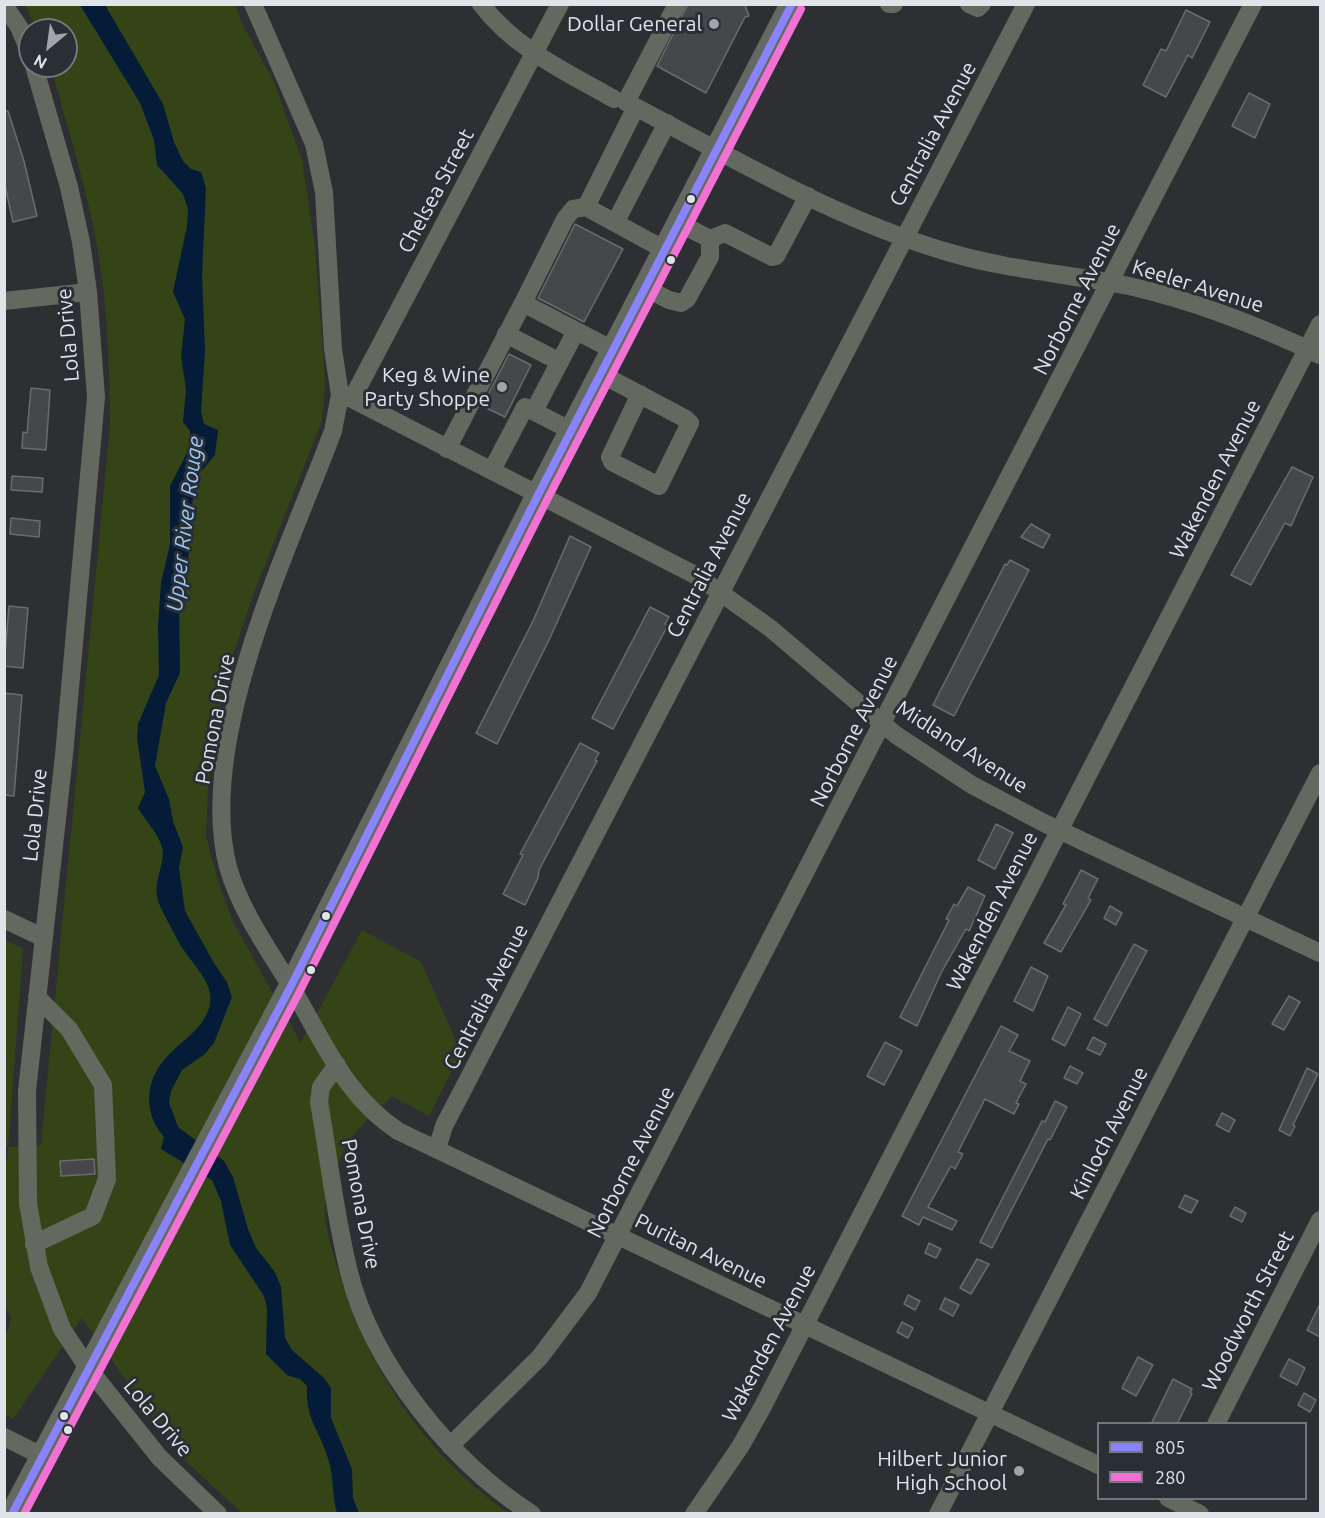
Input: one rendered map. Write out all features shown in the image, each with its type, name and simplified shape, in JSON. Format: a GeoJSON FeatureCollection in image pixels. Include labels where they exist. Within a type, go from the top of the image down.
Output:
{"type":"FeatureCollection","features":[{"type":"Feature","properties":{"kind":"main road"},"geometry":{"type":"LineString","coordinates":[[12,1514],[291,986],[539,493],[717,149],[788,6]]}},
{"type":"Feature","properties":{"kind":"street","name":"Pomona Drive"},"geometry":{"type":"LineString","coordinates":[[253,4],[304,118],[321,173],[327,216],[330,307],[346,397],[259,620],[237,702],[222,795],[225,851],[229,870],[243,905],[337,1065],[321,1087],[319,1101],[349,1273],[369,1323],[392,1368],[414,1403],[450,1446],[473,1469],[532,1514]]}},
{"type":"Feature","properties":{"kind":"street","name":"Keeler Avenue"},"geometry":{"type":"LineString","coordinates":[[481,4],[497,24],[534,54],[808,196],[903,237],[984,262],[1110,284],[1202,306],[1314,352]]}},
{"type":"Feature","properties":{"kind":"street","name":"Chelsea Street"},"geometry":{"type":"LineString","coordinates":[[346,397],[560,4]]}},
{"type":"Feature","properties":{"kind":"street"},"geometry":{"type":"LineString","coordinates":[[586,207],[625,103],[677,4]]}},
{"type":"Feature","properties":{"kind":"street"},"geometry":{"type":"LineString","coordinates":[[889,4],[894,4]]}},
{"type":"Feature","properties":{"kind":"street"},"geometry":{"type":"LineString","coordinates":[[969,4],[978,8],[982,4]]}},
{"type":"Feature","properties":{"kind":"street","name":"Centralia Avenue"},"geometry":{"type":"LineString","coordinates":[[437,1149],[444,1126],[903,237],[1026,4]]}},
{"type":"Feature","properties":{"kind":"street","name":"Norborne Avenue"},"geometry":{"type":"LineString","coordinates":[[450,1446],[526,1372],[562,1331],[588,1293],[1253,4]]}},
{"type":"Feature","properties":{"kind":"street"},"geometry":{"type":"LineString","coordinates":[[4,5],[18,26]]}},
{"type":"Feature","properties":{"kind":"street","name":"Lola Drive"},"geometry":{"type":"LineString","coordinates":[[37,78],[69,187],[88,292],[95,370],[95,424],[27,1091],[28,1203],[39,1267],[62,1329],[88,1368],[159,1457],[218,1514]]}},
{"type":"Feature","properties":{"kind":"street"},"geometry":{"type":"LineString","coordinates":[[615,223],[667,123]]}},
{"type":"Feature","properties":{"kind":"street"},"geometry":{"type":"LineString","coordinates":[[710,239],[725,232],[772,257],[776,256],[808,196]]}},
{"type":"Feature","properties":{"kind":"street"},"geometry":{"type":"LineString","coordinates":[[447,449],[573,209],[586,207],[665,249]]}},
{"type":"Feature","properties":{"kind":"street"},"geometry":{"type":"LineString","coordinates":[[679,223],[710,239]]}},
{"type":"Feature","properties":{"kind":"street"},"geometry":{"type":"LineString","coordinates":[[645,288],[669,300],[681,303],[687,299],[710,257],[710,239]]}},
{"type":"Feature","properties":{"kind":"street"},"geometry":{"type":"LineString","coordinates":[[4,301],[88,292]]}},
{"type":"Feature","properties":{"kind":"street"},"geometry":{"type":"LineString","coordinates":[[523,303],[613,350]]}},
{"type":"Feature","properties":{"kind":"street","name":"Wakenden Avenue"},"geometry":{"type":"LineString","coordinates":[[693,1514],[740,1448],[1059,830],[1314,352],[1320,324]]}},
{"type":"Feature","properties":{"kind":"street"},"geometry":{"type":"LineString","coordinates":[[534,411],[576,331]]}},
{"type":"Feature","properties":{"kind":"street"},"geometry":{"type":"LineString","coordinates":[[506,334],[560,362]]}},
{"type":"Feature","properties":{"kind":"street"},"geometry":{"type":"LineString","coordinates":[[601,374],[640,394],[690,423],[659,486],[612,462],[610,458],[640,394]]}},
{"type":"Feature","properties":{"kind":"street","name":"Midland Avenue"},"geometry":{"type":"LineString","coordinates":[[346,397],[670,561],[770,628],[883,724],[972,785],[1059,830],[1320,953]]}},
{"type":"Feature","properties":{"kind":"street"},"geometry":{"type":"LineString","coordinates":[[492,470],[525,407],[572,431]]}},
{"type":"Feature","properties":{"kind":"street","name":"Kinloch Avenue"},"geometry":{"type":"LineString","coordinates":[[938,1514],[1320,773]]}},
{"type":"Feature","properties":{"kind":"street"},"geometry":{"type":"LineString","coordinates":[[4,919],[44,938]]}},
{"type":"Feature","properties":{"kind":"street"},"geometry":{"type":"LineString","coordinates":[[34,1244],[93,1216],[107,1179],[103,1085],[69,1029],[37,997]]}},
{"type":"Feature","properties":{"kind":"street","name":"Puritan Avenue"},"geometry":{"type":"LineString","coordinates":[[337,1065],[356,1095],[377,1117],[398,1131],[1097,1465]]}},
{"type":"Feature","properties":{"kind":"street","name":"Woodworth Street"},"geometry":{"type":"LineString","coordinates":[[1217,1422],[1320,1220]]}},
{"type":"Feature","properties":{"kind":"street"},"geometry":{"type":"LineString","coordinates":[[4,1437],[42,1456]]}},
{"type":"Feature","properties":{"kind":"street"},"geometry":{"type":"LineString","coordinates":[[1173,1500],[1200,1514]]}},
{"type":"Feature","properties":{"kind":"green space"},"geometry":{"type":"Polygon","coordinates":[[[25,5],[236,5],[241,22],[274,82],[302,160],[315,248],[325,380],[322,421],[252,598],[233,655],[216,720],[208,787],[206,836],[218,881],[233,922],[301,1043],[362,930],[421,962],[461,1052],[429,1116],[392,1096],[351,1138],[339,1161],[328,1191],[325,1206],[326,1226],[347,1297],[361,1333],[399,1402],[448,1462],[508,1513],[242,1513],[180,1456],[82,1318],[13,1419],[5,1414],[5,1340],[11,1319],[5,1305],[4,1182],[8,1148],[4,1142],[5,940],[23,949],[8,1147],[41,1145],[110,427],[108,343],[99,258],[84,186],[54,78],[78,78],[78,18],[31,18],[25,5]]]}},
{"type":"Feature","properties":{"kind":"water","name":"Upper River Rouge"},"geometry":{"type":"Polygon","coordinates":[[[80,5],[105,5],[163,104],[174,142],[183,161],[191,169],[201,172],[206,188],[202,275],[205,351],[201,412],[204,424],[218,430],[215,455],[198,475],[190,514],[188,569],[179,599],[180,673],[166,703],[155,766],[169,799],[173,821],[183,847],[179,868],[185,911],[227,982],[232,997],[214,1043],[205,1054],[182,1070],[171,1091],[169,1103],[178,1127],[224,1161],[233,1177],[256,1248],[275,1272],[281,1287],[285,1338],[292,1350],[324,1378],[331,1388],[331,1418],[352,1469],[353,1498],[359,1513],[337,1513],[331,1468],[308,1408],[307,1386],[300,1379],[287,1375],[266,1354],[267,1308],[264,1296],[230,1245],[221,1201],[212,1180],[161,1149],[164,1137],[157,1128],[150,1109],[150,1088],[158,1068],[201,1023],[206,1016],[211,998],[205,980],[181,946],[160,905],[157,884],[162,847],[138,808],[145,792],[137,738],[138,724],[159,675],[158,626],[161,583],[170,544],[170,486],[191,445],[190,431],[183,422],[186,389],[181,356],[185,319],[173,292],[187,226],[188,209],[183,194],[157,165],[154,140],[140,103],[80,5]]]}},
{"type":"Feature","properties":{"kind":"building"},"geometry":{"type":"Polygon","coordinates":[[[688,4],[745,5],[749,16],[745,17],[706,93],[657,66],[688,4]]]}},
{"type":"Feature","properties":{"kind":"building"},"geometry":{"type":"Polygon","coordinates":[[[1186,10],[1210,22],[1192,58],[1188,55],[1166,97],[1143,85],[1161,49],[1166,51],[1186,10]]]}},
{"type":"Feature","properties":{"kind":"building"},"geometry":{"type":"Polygon","coordinates":[[[1249,93],[1270,104],[1255,138],[1232,126],[1249,93]]]}},
{"type":"Feature","properties":{"kind":"building"},"geometry":{"type":"Polygon","coordinates":[[[4,111],[8,111],[24,161],[37,216],[13,222],[4,181],[4,111]]]}},
{"type":"Feature","properties":{"kind":"building"},"geometry":{"type":"Polygon","coordinates":[[[575,224],[623,249],[584,322],[538,298],[575,224]]]}},
{"type":"Feature","properties":{"kind":"building"},"geometry":{"type":"Polygon","coordinates":[[[509,354],[531,365],[505,417],[482,406],[509,354]]]}},
{"type":"Feature","properties":{"kind":"building"},"geometry":{"type":"Polygon","coordinates":[[[31,388],[50,390],[46,450],[22,448],[23,432],[27,433],[31,388]]]}},
{"type":"Feature","properties":{"kind":"building"},"geometry":{"type":"Polygon","coordinates":[[[1292,467],[1313,477],[1291,526],[1285,523],[1251,585],[1231,575],[1292,467]]]}},
{"type":"Feature","properties":{"kind":"building"},"geometry":{"type":"Polygon","coordinates":[[[12,476],[43,478],[42,492],[11,490],[12,476]]]}},
{"type":"Feature","properties":{"kind":"building"},"geometry":{"type":"Polygon","coordinates":[[[11,518],[40,521],[39,537],[10,534],[11,518]]]}},
{"type":"Feature","properties":{"kind":"building"},"geometry":{"type":"Polygon","coordinates":[[[1031,524],[1050,535],[1043,548],[1021,537],[1031,524]]]}},
{"type":"Feature","properties":{"kind":"building"},"geometry":{"type":"Polygon","coordinates":[[[570,536],[591,547],[549,640],[497,744],[476,733],[533,621],[570,536]]]}},
{"type":"Feature","properties":{"kind":"building"},"geometry":{"type":"Polygon","coordinates":[[[1010,560],[1029,570],[954,716],[933,705],[1005,564],[1007,565],[1010,560]]]}},
{"type":"Feature","properties":{"kind":"building"},"geometry":{"type":"Polygon","coordinates":[[[9,606],[28,608],[23,668],[4,666],[9,606]]]}},
{"type":"Feature","properties":{"kind":"building"},"geometry":{"type":"Polygon","coordinates":[[[650,607],[669,617],[665,624],[668,625],[613,729],[592,718],[650,607]]]}},
{"type":"Feature","properties":{"kind":"building"},"geometry":{"type":"Polygon","coordinates":[[[4,693],[22,695],[14,796],[4,795],[4,693]]]}},
{"type":"Feature","properties":{"kind":"building"},"geometry":{"type":"Polygon","coordinates":[[[580,743],[599,753],[595,760],[597,761],[539,870],[538,878],[525,905],[503,894],[523,855],[520,854],[580,743]]]}},
{"type":"Feature","properties":{"kind":"building"},"geometry":{"type":"Polygon","coordinates":[[[996,824],[1013,833],[995,869],[978,860],[996,824]]]}},
{"type":"Feature","properties":{"kind":"building"},"geometry":{"type":"Polygon","coordinates":[[[1081,870],[1098,879],[1088,898],[1091,900],[1061,952],[1044,943],[1066,905],[1063,904],[1081,870]]]}},
{"type":"Feature","properties":{"kind":"building"},"geometry":{"type":"Polygon","coordinates":[[[968,887],[985,896],[969,931],[966,929],[941,973],[917,1026],[900,1017],[949,920],[946,919],[954,904],[957,906],[968,887]]]}},
{"type":"Feature","properties":{"kind":"building"},"geometry":{"type":"Polygon","coordinates":[[[1110,906],[1122,913],[1116,925],[1104,918],[1110,906]]]}},
{"type":"Feature","properties":{"kind":"building"},"geometry":{"type":"Polygon","coordinates":[[[1134,944],[1147,951],[1107,1026],[1094,1019],[1134,944]]]}},
{"type":"Feature","properties":{"kind":"building"},"geometry":{"type":"Polygon","coordinates":[[[1031,967],[1048,976],[1033,1011],[1014,1001],[1031,967]]]}},
{"type":"Feature","properties":{"kind":"building"},"geometry":{"type":"Polygon","coordinates":[[[1289,996],[1300,1002],[1284,1030],[1272,1024],[1289,996]]]}},
{"type":"Feature","properties":{"kind":"building"},"geometry":{"type":"Polygon","coordinates":[[[1068,1007],[1081,1014],[1065,1046],[1052,1039],[1068,1007]]]}},
{"type":"Feature","properties":{"kind":"building"},"geometry":{"type":"Polygon","coordinates":[[[1001,1026],[1018,1035],[1009,1051],[1030,1061],[1020,1081],[1026,1084],[1016,1103],[1019,1104],[1014,1114],[985,1099],[958,1152],[963,1154],[955,1169],[951,1166],[928,1207],[957,1221],[952,1230],[923,1217],[919,1225],[902,1216],[1001,1026]]]}},
{"type":"Feature","properties":{"kind":"building"},"geometry":{"type":"Polygon","coordinates":[[[1093,1037],[1106,1044],[1100,1055],[1087,1049],[1093,1037]]]}},
{"type":"Feature","properties":{"kind":"building"},"geometry":{"type":"Polygon","coordinates":[[[885,1042],[902,1051],[884,1085],[867,1076],[885,1042]]]}},
{"type":"Feature","properties":{"kind":"building"},"geometry":{"type":"Polygon","coordinates":[[[1070,1066],[1083,1073],[1077,1084],[1064,1078],[1070,1066]]]}},
{"type":"Feature","properties":{"kind":"building"},"geometry":{"type":"Polygon","coordinates":[[[1307,1068],[1318,1074],[1290,1136],[1279,1130],[1307,1068]]]}},
{"type":"Feature","properties":{"kind":"building"},"geometry":{"type":"Polygon","coordinates":[[[1055,1101],[1067,1107],[992,1248],[980,1242],[1042,1121],[1045,1122],[1055,1101]]]}},
{"type":"Feature","properties":{"kind":"building"},"geometry":{"type":"Polygon","coordinates":[[[1222,1113],[1235,1120],[1229,1132],[1216,1125],[1222,1113]]]}},
{"type":"Feature","properties":{"kind":"building"},"geometry":{"type":"Polygon","coordinates":[[[94,1159],[95,1174],[61,1176],[60,1161],[94,1159]]]}},
{"type":"Feature","properties":{"kind":"building"},"geometry":{"type":"Polygon","coordinates":[[[1185,1195],[1198,1201],[1191,1213],[1179,1207],[1185,1195]]]}},
{"type":"Feature","properties":{"kind":"building"},"geometry":{"type":"Polygon","coordinates":[[[1235,1207],[1246,1213],[1242,1222],[1230,1216],[1235,1207]]]}},
{"type":"Feature","properties":{"kind":"building"},"geometry":{"type":"Polygon","coordinates":[[[929,1243],[941,1249],[936,1258],[925,1253],[929,1243]]]}},
{"type":"Feature","properties":{"kind":"building"},"geometry":{"type":"Polygon","coordinates":[[[977,1259],[989,1264],[971,1294],[960,1288],[977,1259]]]}},
{"type":"Feature","properties":{"kind":"building"},"geometry":{"type":"Polygon","coordinates":[[[908,1295],[920,1301],[915,1310],[904,1304],[908,1295]]]}},
{"type":"Feature","properties":{"kind":"building"},"geometry":{"type":"Polygon","coordinates":[[[945,1298],[959,1305],[953,1316],[940,1309],[945,1298]]]}},
{"type":"Feature","properties":{"kind":"building"},"geometry":{"type":"Polygon","coordinates":[[[1320,1304],[1320,1337],[1307,1330],[1320,1304]]]}},
{"type":"Feature","properties":{"kind":"building"},"geometry":{"type":"Polygon","coordinates":[[[902,1322],[913,1328],[908,1338],[897,1332],[902,1322]]]}},
{"type":"Feature","properties":{"kind":"building"},"geometry":{"type":"Polygon","coordinates":[[[1138,1357],[1153,1365],[1136,1396],[1122,1388],[1138,1357]]]}},
{"type":"Feature","properties":{"kind":"building"},"geometry":{"type":"Polygon","coordinates":[[[1289,1359],[1305,1368],[1297,1385],[1280,1376],[1289,1359]]]}},
{"type":"Feature","properties":{"kind":"building"},"geometry":{"type":"Polygon","coordinates":[[[1173,1379],[1192,1389],[1190,1392],[1192,1394],[1178,1422],[1152,1422],[1173,1379]]]}},
{"type":"Feature","properties":{"kind":"building"},"geometry":{"type":"Polygon","coordinates":[[[1304,1393],[1316,1400],[1310,1412],[1298,1405],[1304,1393]]]}},
{"type":"Feature","properties":{"kind":"transit line","name":"805"},"geometry":{"type":"LineString","coordinates":[[12,1514],[291,986],[539,493],[792,4]]}},
{"type":"Feature","properties":{"kind":"transit line","name":"280"},"geometry":{"type":"LineString","coordinates":[[24,1514],[300,991],[548,498],[801,9]]}},
{"type":"Feature","properties":{"kind":"place","name":"Dollar General"},"geometry":{"type":"Point","coordinates":[714,24]}},
{"type":"Feature","properties":{"kind":"place","name":"Keg & Wine Party Shoppe"},"geometry":{"type":"Point","coordinates":[502,387]}},
{"type":"Feature","properties":{"kind":"place","name":"Hilbert Junior High School"},"geometry":{"type":"Point","coordinates":[1019,1471]}}]}
